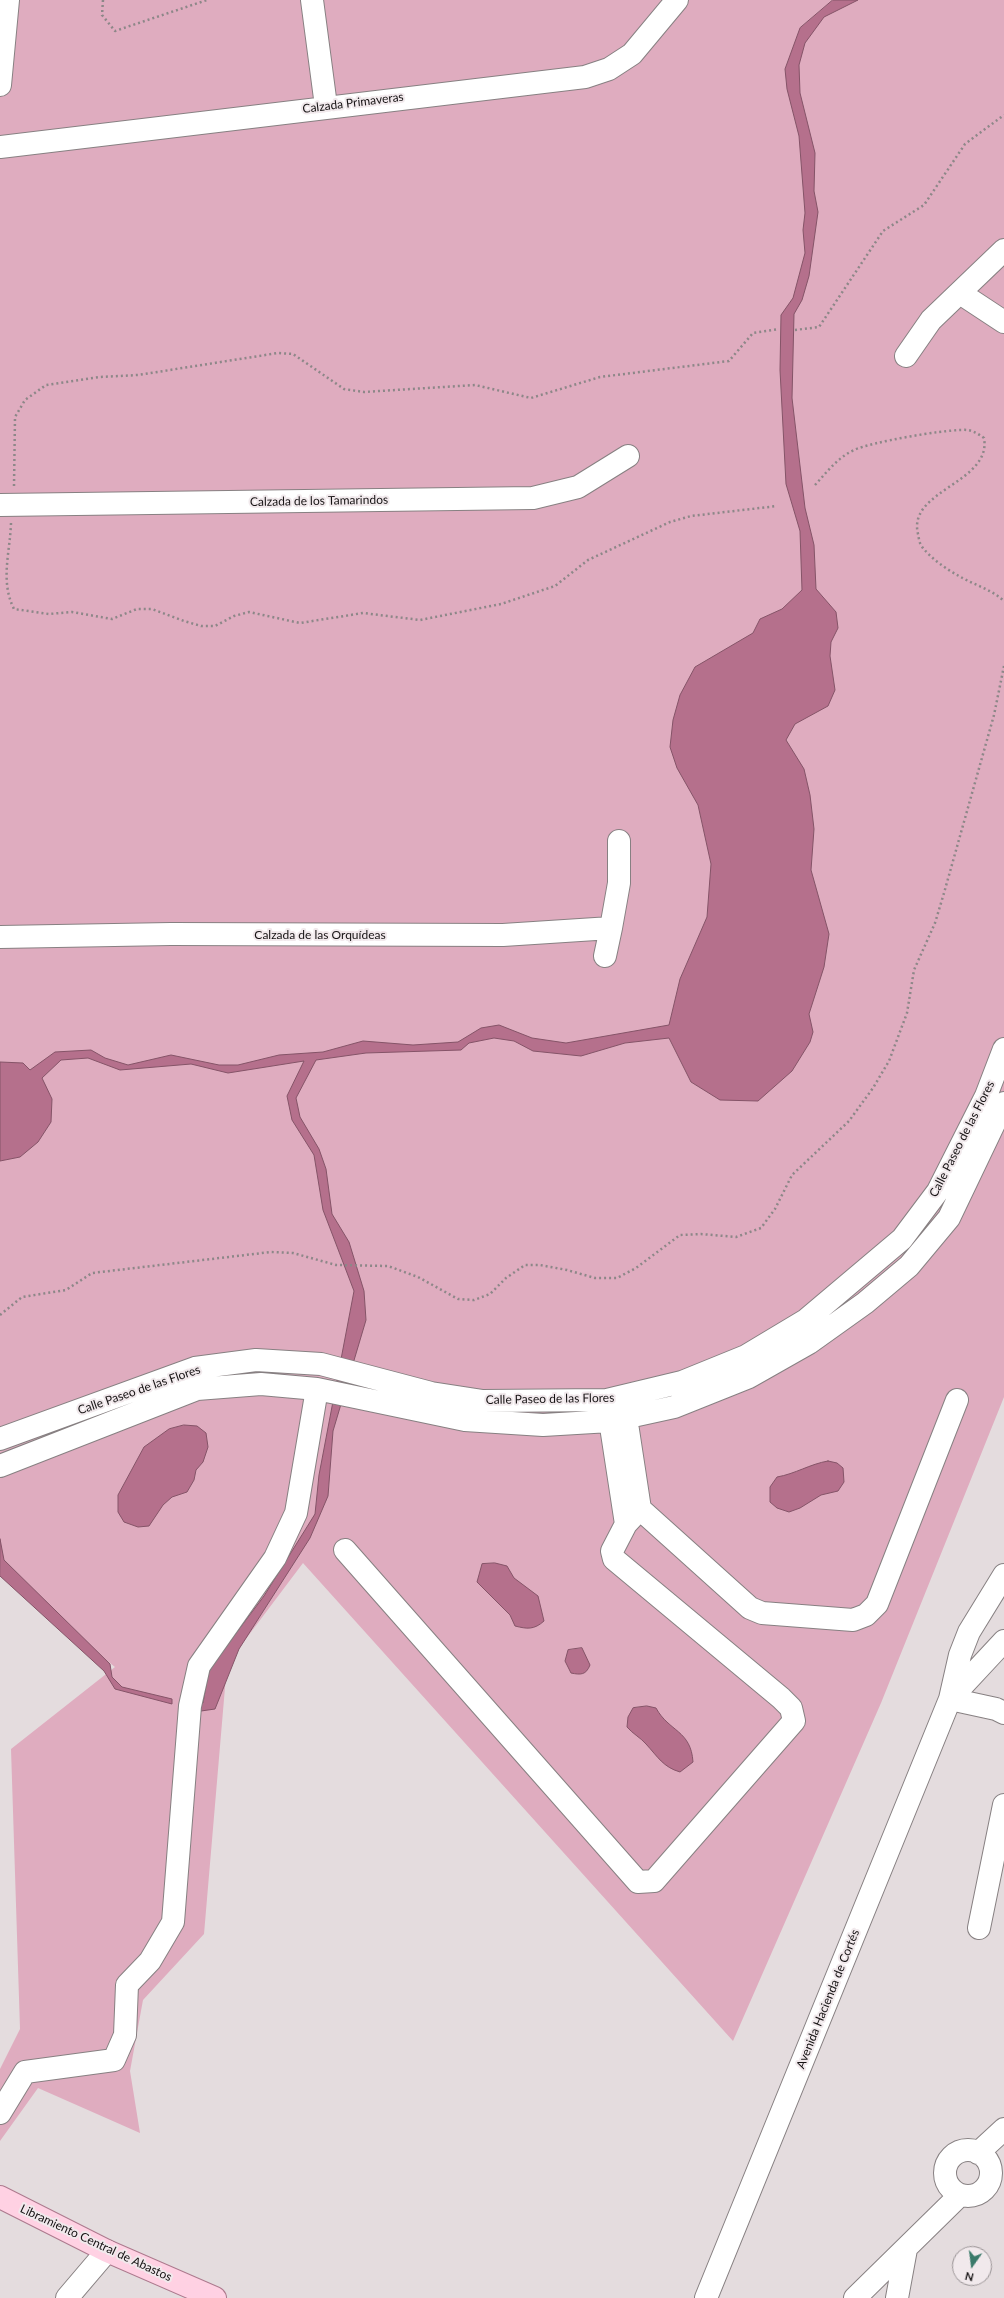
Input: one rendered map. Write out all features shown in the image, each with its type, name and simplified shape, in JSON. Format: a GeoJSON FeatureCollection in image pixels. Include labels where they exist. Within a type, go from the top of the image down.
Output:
{"type":"FeatureCollection","features":[{"type":"Feature","properties":{"kind":"main road","name":"Libramiento Central de Abastos"},"geometry":{"type":"LineString","coordinates":[[0,2197],[107,2251],[215,2298]]}},
{"type":"Feature","properties":{"kind":"street"},"geometry":{"type":"LineString","coordinates":[[0,85],[8,0]]}},
{"type":"Feature","properties":{"kind":"street"},"geometry":{"type":"LineString","coordinates":[[312,0],[326,106]]}},
{"type":"Feature","properties":{"kind":"street","name":"Calzada Primaveras"},"geometry":{"type":"LineString","coordinates":[[0,146],[326,106],[585,77],[609,69],[632,54],[677,0]]}},
{"type":"Feature","properties":{"kind":"street"},"geometry":{"type":"LineString","coordinates":[[906,356],[931,320],[1004,250]]}},
{"type":"Feature","properties":{"kind":"street"},"geometry":{"type":"LineString","coordinates":[[960,293],[1004,322]]}},
{"type":"Feature","properties":{"kind":"street","name":"Calzada de los Tamarindos"},"geometry":{"type":"LineString","coordinates":[[6,505],[533,498],[578,487],[628,456]]}},
{"type":"Feature","properties":{"kind":"street"},"geometry":{"type":"LineString","coordinates":[[605,956],[619,883],[619,841]]}},
{"type":"Feature","properties":{"kind":"street","name":"Calzada de las Orquídeas"},"geometry":{"type":"LineString","coordinates":[[0,938],[171,934],[504,936],[611,928]]}},
{"type":"Feature","properties":{"kind":"street","name":"Calle Paseo de las Flores"},"geometry":{"type":"LineString","coordinates":[[8,1463],[198,1389],[261,1384],[317,1389],[465,1420],[543,1425],[616,1409],[746,1356],[806,1320],[902,1239],[938,1191],[986,1096],[1004,1050]]}},
{"type":"Feature","properties":{"kind":"street","name":"Calle Paseo de las Flores"},"geometry":{"type":"LineString","coordinates":[[5,1438],[195,1368],[256,1360],[321,1364],[431,1393],[483,1401],[616,1409],[674,1407],[749,1377],[809,1343],[866,1303],[909,1266],[949,1218],[1004,1103]]}},
{"type":"Feature","properties":{"kind":"street"},"geometry":{"type":"LineString","coordinates":[[291,1362],[292,1387]]}},
{"type":"Feature","properties":{"kind":"street"},"geometry":{"type":"LineString","coordinates":[[0,2113],[25,2072],[114,2060],[125,2035],[126,1985],[150,1961],[173,1922],[190,1706],[199,1666],[274,1558],[296,1513],[317,1389]]}},
{"type":"Feature","properties":{"kind":"street"},"geometry":{"type":"LineString","coordinates":[[633,1517],[750,1608],[762,1613],[853,1620],[866,1615],[877,1604],[956,1400]]}},
{"type":"Feature","properties":{"kind":"street"},"geometry":{"type":"LineString","coordinates":[[345,1550],[638,1882],[654,1881],[794,1721],[791,1708],[781,1698],[614,1559],[612,1551],[633,1517],[616,1409]]}},
{"type":"Feature","properties":{"kind":"street","name":"Avenida Hacienda de Cortés"},"geometry":{"type":"LineString","coordinates":[[706,2298],[950,1700],[960,1655],[969,1632],[1004,1575]]}},
{"type":"Feature","properties":{"kind":"street","name":"Avenida Hacienda de Cortés"},"geometry":{"type":"LineString","coordinates":[[950,1700],[1004,1641]]}},
{"type":"Feature","properties":{"kind":"street"},"geometry":{"type":"LineString","coordinates":[[950,1700],[996,1709],[1004,1713]]}},
{"type":"Feature","properties":{"kind":"street"},"geometry":{"type":"LineString","coordinates":[[979,1928],[1004,1805]]}},
{"type":"Feature","properties":{"kind":"street"},"geometry":{"type":"LineString","coordinates":[[978,2153],[1004,2129]]}},
{"type":"Feature","properties":{"kind":"street"},"geometry":{"type":"LineString","coordinates":[[964,2151],[978,2153],[989,2164],[997,2178],[982,2192],[967,2196],[960,2195],[948,2186],[945,2179],[946,2164],[956,2153],[964,2151]]}},
{"type":"Feature","properties":{"kind":"street"},"geometry":{"type":"LineString","coordinates":[[855,2298],[960,2195]]}},
{"type":"Feature","properties":{"kind":"street"},"geometry":{"type":"LineString","coordinates":[[897,2298],[906,2249]]}},
{"type":"Feature","properties":{"kind":"street"},"geometry":{"type":"LineString","coordinates":[[67,2298],[107,2251]]}},
{"type":"Feature","properties":{"kind":"path"},"geometry":{"type":"LineString","coordinates":[[103,0],[102,15],[115,31],[207,0]]}},
{"type":"Feature","properties":{"kind":"path"},"geometry":{"type":"LineString","coordinates":[[794,330],[818,327],[883,231],[924,205],[966,144],[1004,115]]}},
{"type":"Feature","properties":{"kind":"path"},"geometry":{"type":"LineString","coordinates":[[777,506],[691,516],[670,522],[588,560],[555,586],[501,604],[420,620],[363,613],[300,623],[249,612],[234,616],[215,626],[201,626],[152,609],[136,609],[112,619],[72,612],[49,614],[14,609],[7,597],[4,578],[10,539],[6,505],[15,417],[25,400],[46,385],[176,370],[278,353],[293,354],[344,388],[364,392],[474,385],[531,398],[600,377],[729,361],[752,333],[779,329]]}},
{"type":"Feature","properties":{"kind":"path"},"geometry":{"type":"LineString","coordinates":[[815,485],[835,462],[854,450],[898,439],[955,430],[976,432],[984,438],[986,448],[983,457],[975,468],[929,501],[919,517],[916,528],[921,546],[932,557],[959,576],[997,594],[1004,601]]}},
{"type":"Feature","properties":{"kind":"path"},"geometry":{"type":"LineString","coordinates":[[0,1315],[22,1297],[66,1290],[92,1273],[128,1267],[165,1266],[200,1260],[271,1252],[293,1253],[336,1265],[365,1264],[388,1266],[418,1277],[458,1300],[474,1300],[490,1294],[506,1278],[525,1265],[540,1265],[595,1278],[617,1278],[636,1268],[680,1235],[700,1234],[736,1237],[761,1228],[775,1209],[792,1175],[849,1121],[873,1088],[889,1061],[907,1013],[914,970],[935,922],[944,893],[994,715],[1004,666]]}},
{"type":"Feature","properties":{"kind":"shaded area"},"geometry":{"type":"Polygon","coordinates":[[[0,0],[1004,0],[1004,1397],[881,1703],[733,2041],[303,1563],[227,1664],[204,1934],[143,2000],[130,2071],[140,2133],[38,2088],[0,2141],[0,2069],[20,2029],[11,1749],[115,1667],[0,1576],[0,0]]]}},
{"type":"Feature","properties":{"kind":"shaded area"},"geometry":{"type":"Polygon","coordinates":[[[833,0],[858,0],[824,17],[805,43],[799,65],[800,93],[815,153],[814,191],[818,212],[809,276],[802,300],[794,314],[792,398],[805,508],[814,545],[816,589],[836,612],[838,628],[831,642],[830,656],[835,690],[828,706],[795,724],[786,740],[804,769],[810,795],[814,829],[811,870],[829,934],[824,967],[809,1014],[813,1032],[810,1042],[792,1071],[758,1101],[720,1100],[691,1082],[669,1038],[625,1043],[581,1056],[533,1051],[514,1041],[494,1038],[469,1043],[461,1050],[366,1053],[316,1060],[296,1098],[300,1117],[319,1149],[326,1169],[332,1214],[349,1242],[364,1291],[366,1320],[333,1431],[328,1496],[310,1538],[239,1649],[215,1709],[201,1711],[190,1708],[203,1703],[209,1669],[264,1596],[315,1514],[319,1475],[354,1291],[323,1210],[314,1155],[292,1120],[287,1096],[304,1061],[228,1073],[191,1064],[120,1070],[88,1058],[61,1060],[42,1078],[52,1099],[51,1122],[38,1142],[20,1157],[0,1161],[0,1062],[23,1063],[30,1070],[55,1052],[91,1050],[105,1058],[128,1065],[171,1055],[219,1065],[238,1065],[279,1055],[323,1052],[363,1041],[413,1045],[458,1042],[481,1028],[499,1025],[532,1038],[566,1043],[669,1025],[680,979],[707,917],[711,864],[698,805],[677,768],[670,747],[673,720],[680,695],[695,667],[753,633],[760,619],[782,609],[802,590],[800,531],[786,484],[780,370],[781,315],[793,298],[805,253],[803,230],[805,213],[799,136],[787,89],[785,69],[800,28],[833,0]]]}},
{"type":"Feature","properties":{"kind":"shaded area"},"geometry":{"type":"Polygon","coordinates":[[[184,1425],[197,1426],[206,1433],[208,1447],[203,1462],[196,1470],[194,1480],[187,1492],[172,1497],[163,1505],[149,1526],[138,1527],[124,1522],[118,1512],[118,1495],[144,1447],[169,1429],[184,1425]]]}},
{"type":"Feature","properties":{"kind":"shaded area"},"geometry":{"type":"Polygon","coordinates":[[[828,1461],[837,1463],[843,1468],[844,1482],[838,1491],[821,1495],[800,1508],[789,1512],[777,1508],[770,1502],[770,1487],[777,1477],[828,1461]]]}},
{"type":"Feature","properties":{"kind":"shaded area"},"geometry":{"type":"Polygon","coordinates":[[[0,1539],[4,1560],[110,1664],[112,1677],[122,1687],[172,1699],[172,1704],[115,1689],[104,1671],[0,1576],[0,1539]]]}},
{"type":"Feature","properties":{"kind":"shaded area"},"geometry":{"type":"Polygon","coordinates":[[[495,1563],[507,1566],[514,1578],[538,1596],[544,1621],[537,1626],[530,1628],[515,1626],[510,1615],[477,1582],[482,1564],[495,1563]]]}},
{"type":"Feature","properties":{"kind":"shaded area"},"geometry":{"type":"Polygon","coordinates":[[[582,1648],[590,1665],[587,1671],[583,1674],[571,1673],[565,1661],[568,1650],[582,1648]]]}},
{"type":"Feature","properties":{"kind":"shaded area"},"geometry":{"type":"Polygon","coordinates":[[[647,1706],[656,1708],[661,1716],[684,1737],[688,1743],[693,1762],[680,1772],[665,1764],[627,1727],[628,1717],[633,1708],[647,1706]]]}}]}
